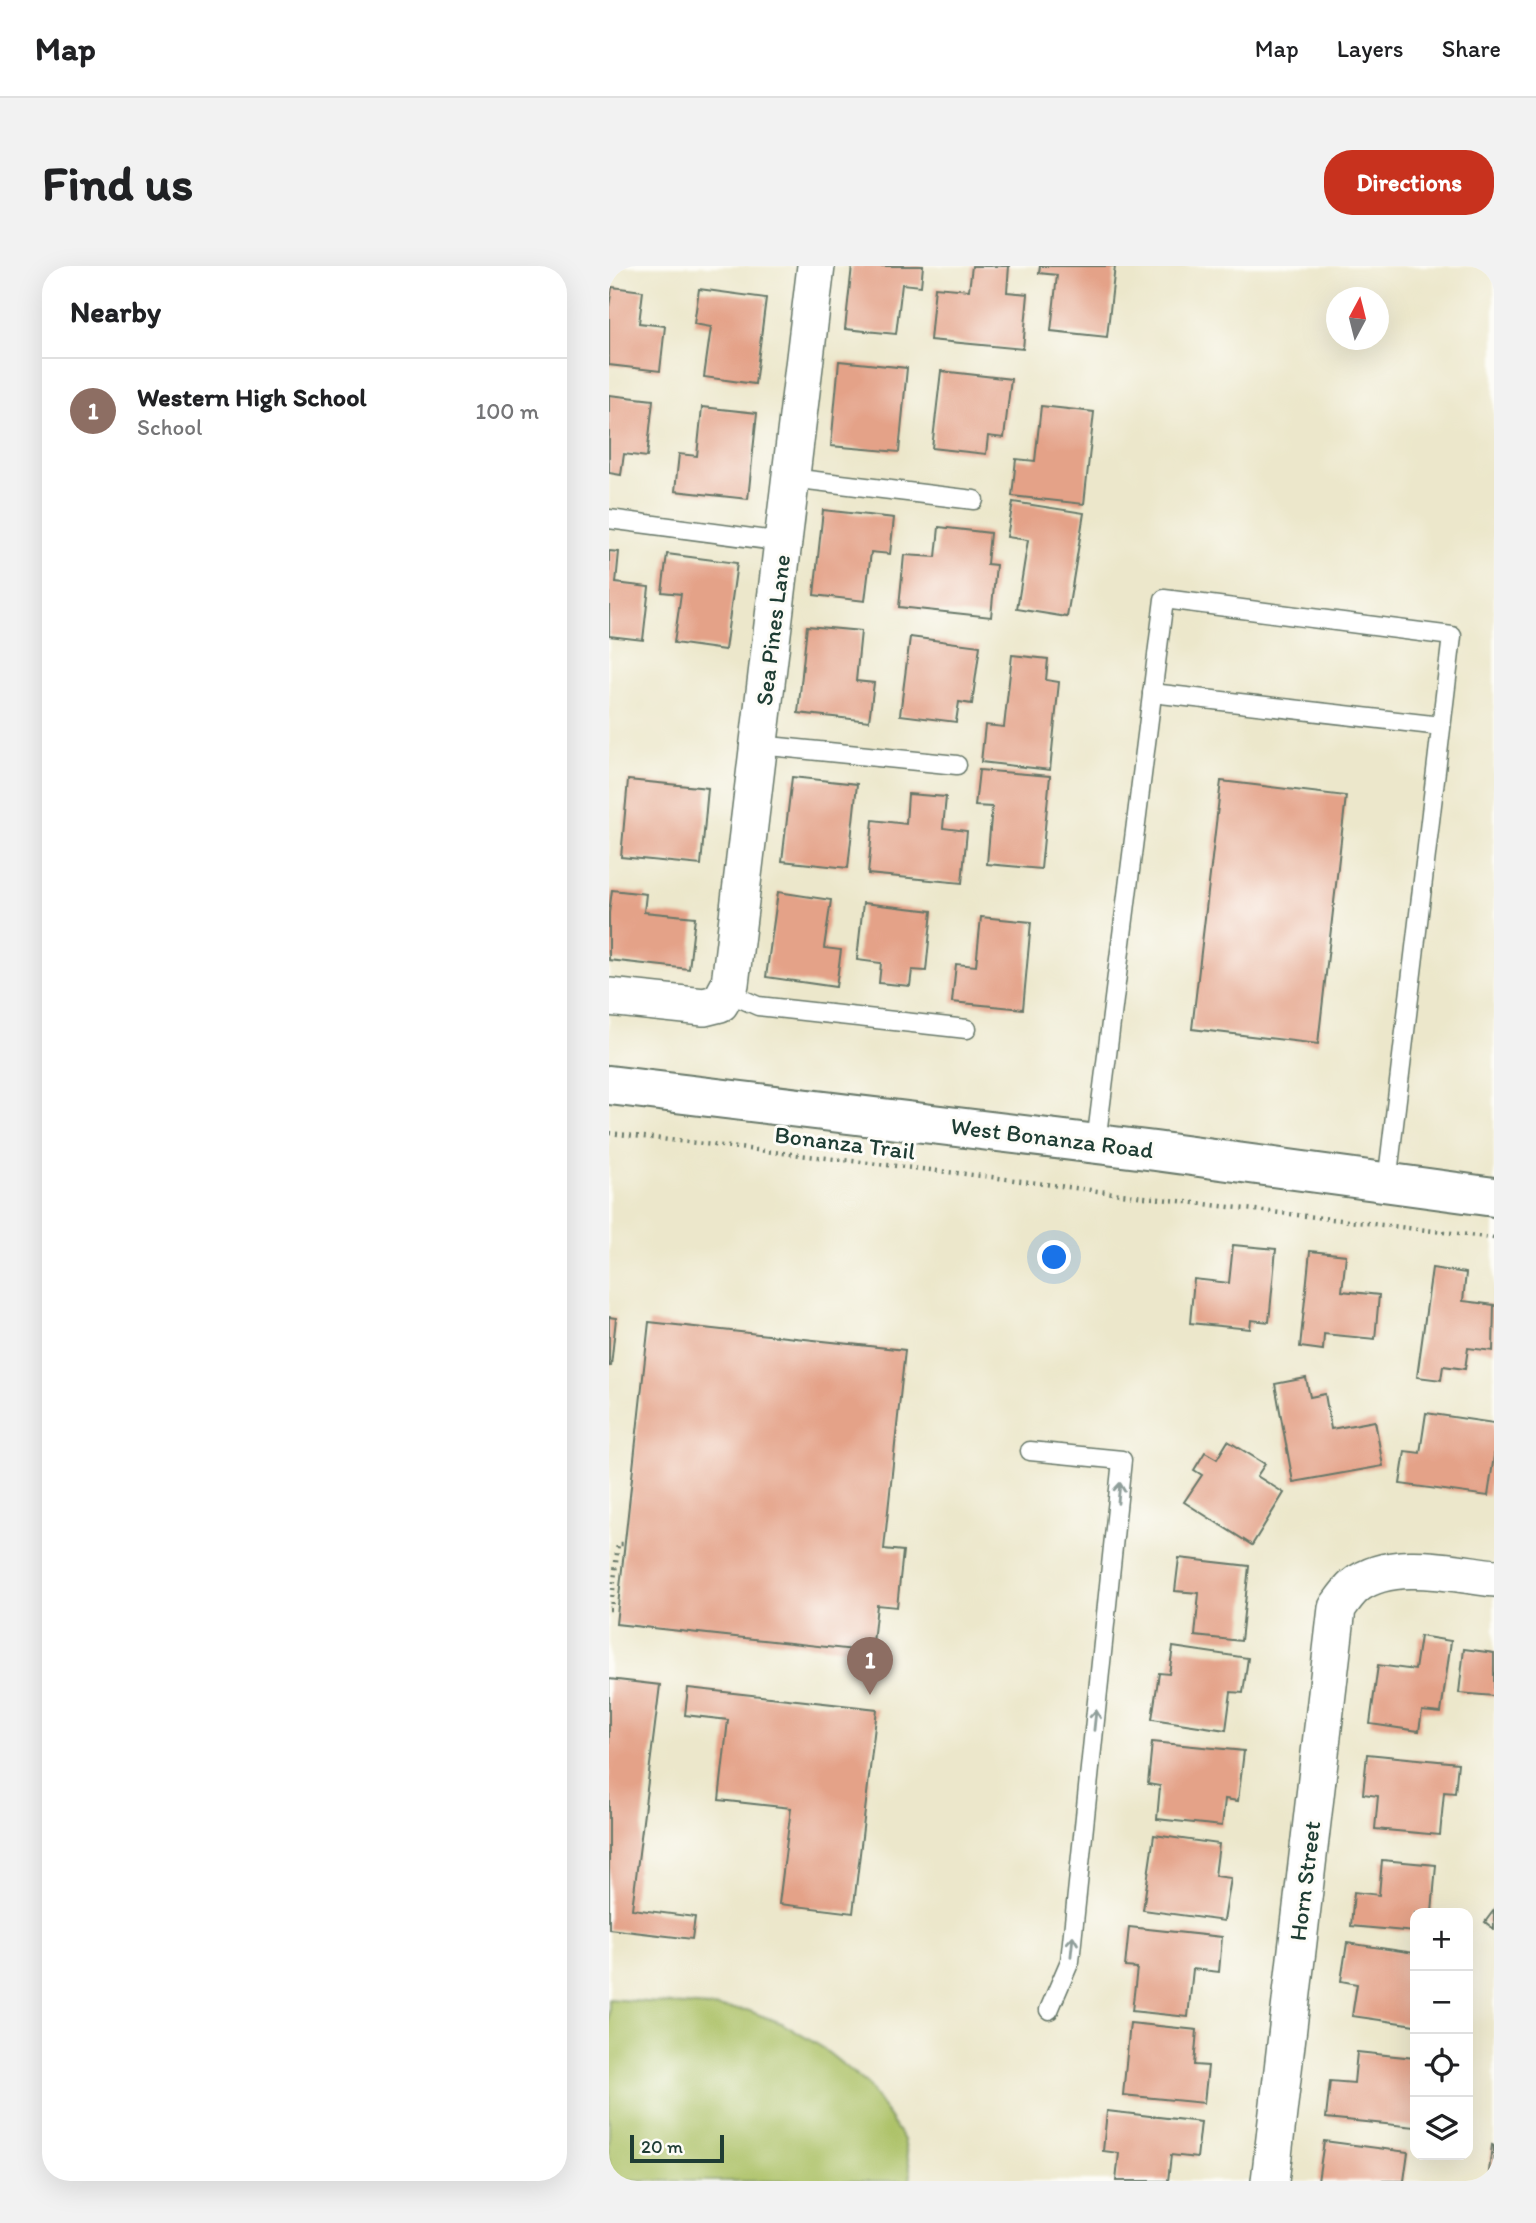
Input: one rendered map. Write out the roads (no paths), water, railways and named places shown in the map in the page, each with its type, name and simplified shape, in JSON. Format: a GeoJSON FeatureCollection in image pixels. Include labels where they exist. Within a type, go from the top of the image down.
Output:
{"type":"FeatureCollection","features":[{"type":"Feature","properties":{"kind":"street","name":"Sea Pines Lane"},"geometry":{"type":"LineString","coordinates":[[726,992],[730,984],[816,266]]}},
{"type":"Feature","properties":{"kind":"street"},"geometry":{"type":"LineString","coordinates":[[609,997],[704,1007],[720,1003],[726,992]]}},
{"type":"Feature","properties":{"kind":"street","name":"West Bonanza Road"},"geometry":{"type":"LineString","coordinates":[[609,1085],[1096,1143],[1494,1197]]}},
{"type":"Feature","properties":{"kind":"street","name":"Horn Street"},"geometry":{"type":"LineString","coordinates":[[1270,2181],[1337,1608],[1355,1586],[1383,1572],[1411,1568],[1494,1578]]}},
{"type":"Feature","properties":{"kind":"lane"},"geometry":{"type":"LineString","coordinates":[[791,478],[974,500]]}},
{"type":"Feature","properties":{"kind":"lane"},"geometry":{"type":"LineString","coordinates":[[609,519],[783,542]]}},
{"type":"Feature","properties":{"kind":"lane"},"geometry":{"type":"LineString","coordinates":[[1096,1143],[1164,598],[1452,636],[1387,1183]]}},
{"type":"Feature","properties":{"kind":"lane"},"geometry":{"type":"LineString","coordinates":[[1152,693],[1441,726]]}},
{"type":"Feature","properties":{"kind":"lane"},"geometry":{"type":"LineString","coordinates":[[759,746],[957,765]]}},
{"type":"Feature","properties":{"kind":"lane"},"geometry":{"type":"LineString","coordinates":[[726,992],[758,1006],[967,1028]]}},
{"type":"Feature","properties":{"kind":"lane"},"geometry":{"type":"LineString","coordinates":[[1030,1451],[1122,1460],[1070,1961],[1049,2010]]}},
{"type":"Feature","properties":{"kind":"place","name":"Western High School"},"geometry":{"type":"Point","coordinates":[870,1695]}}]}
